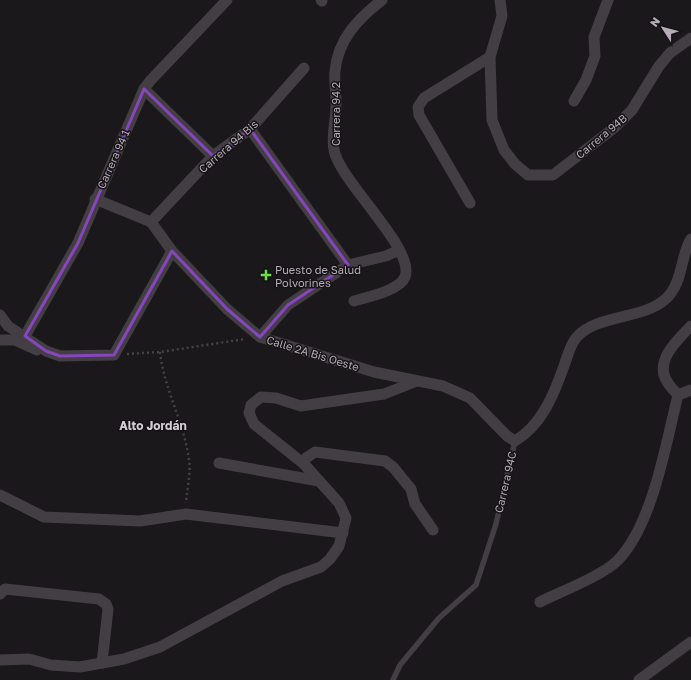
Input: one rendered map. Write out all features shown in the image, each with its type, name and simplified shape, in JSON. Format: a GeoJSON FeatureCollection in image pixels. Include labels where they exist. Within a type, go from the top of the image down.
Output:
{"type":"FeatureCollection","features":[{"type":"Feature","properties":{"kind":"street","name":"Carrera 94 1"},"geometry":{"type":"LineString","coordinates":[[25,336],[78,243],[95,199],[144,89],[227,0]]}},
{"type":"Feature","properties":{"kind":"street","name":"Carrera 94 2"},"geometry":{"type":"LineString","coordinates":[[354,301],[393,288],[401,283],[405,276],[404,261],[390,234],[342,169],[334,150],[336,103],[335,71],[338,54],[345,37],[352,27],[361,17],[382,0]]}},
{"type":"Feature","properties":{"kind":"street"},"geometry":{"type":"LineString","coordinates":[[470,203],[419,115],[418,107],[424,98],[490,57],[502,16],[500,0]]}},
{"type":"Feature","properties":{"kind":"street"},"geometry":{"type":"LineString","coordinates":[[574,101],[586,80],[595,56],[594,38],[608,0]]}},
{"type":"Feature","properties":{"kind":"street","name":"Carrera 94B"},"geometry":{"type":"LineString","coordinates":[[490,57],[492,120],[504,150],[515,164],[528,175],[553,175],[614,128],[632,110],[658,66],[670,53],[691,38]]}},
{"type":"Feature","properties":{"kind":"street","name":"Carrera 94 Bis"},"geometry":{"type":"LineString","coordinates":[[151,222],[213,156],[250,129],[304,68]]}},
{"type":"Feature","properties":{"kind":"street"},"geometry":{"type":"LineString","coordinates":[[144,89],[213,156]]}},
{"type":"Feature","properties":{"kind":"street"},"geometry":{"type":"LineString","coordinates":[[250,129],[348,265]]}},
{"type":"Feature","properties":{"kind":"street"},"geometry":{"type":"LineString","coordinates":[[95,199],[151,222]]}},
{"type":"Feature","properties":{"kind":"street","name":"Calle 2A Bis Oeste"},"geometry":{"type":"LineString","coordinates":[[151,222],[172,251],[227,309],[260,337],[374,372],[443,386],[470,398],[507,436],[515,441]]}},
{"type":"Feature","properties":{"kind":"street","name":"Carrera 94C"},"geometry":{"type":"LineString","coordinates":[[515,441],[524,435],[542,415],[556,389],[575,338],[588,328],[659,305],[671,293],[691,239]]}},
{"type":"Feature","properties":{"kind":"street"},"geometry":{"type":"LineString","coordinates":[[260,337],[288,305],[348,265],[386,256],[399,250]]}},
{"type":"Feature","properties":{"kind":"street"},"geometry":{"type":"LineString","coordinates":[[0,340],[15,340],[34,350],[46,351],[60,356],[114,355],[172,251]]}},
{"type":"Feature","properties":{"kind":"street"},"geometry":{"type":"LineString","coordinates":[[0,315],[4,324],[25,336],[46,351]]}},
{"type":"Feature","properties":{"kind":"street"},"geometry":{"type":"LineString","coordinates":[[678,395],[667,382],[663,367],[667,353],[691,326]]}},
{"type":"Feature","properties":{"kind":"street"},"geometry":{"type":"LineString","coordinates":[[0,660],[29,659],[51,665],[80,667],[124,659],[160,647],[282,581],[321,567],[339,546],[346,518],[339,503],[304,464],[254,424],[249,413],[250,405],[261,397],[276,398],[301,406],[384,394],[417,381]]}},
{"type":"Feature","properties":{"kind":"street"},"geometry":{"type":"LineString","coordinates":[[678,395],[691,390]]}},
{"type":"Feature","properties":{"kind":"street"},"geometry":{"type":"LineString","coordinates":[[540,602],[594,576],[618,561],[636,535],[649,507],[678,395]]}},
{"type":"Feature","properties":{"kind":"street"},"geometry":{"type":"LineString","coordinates":[[304,464],[306,458],[316,452],[385,461],[393,467],[411,489],[415,504],[433,530]]}},
{"type":"Feature","properties":{"kind":"street"},"geometry":{"type":"LineString","coordinates":[[219,463],[319,481]]}},
{"type":"Feature","properties":{"kind":"street"},"geometry":{"type":"LineString","coordinates":[[0,495],[44,517],[140,521],[186,514],[343,533]]}},
{"type":"Feature","properties":{"kind":"street"},"geometry":{"type":"LineString","coordinates":[[2,590],[99,599],[106,604],[108,620],[102,663]]}},
{"type":"Feature","properties":{"kind":"street"},"geometry":{"type":"LineString","coordinates":[[639,680],[691,642]]}},
{"type":"Feature","properties":{"kind":"lane","name":"Carrera 94C"},"geometry":{"type":"LineString","coordinates":[[393,680],[400,666],[439,618],[476,585],[496,524],[515,441]]}},
{"type":"Feature","properties":{"kind":"path"},"geometry":{"type":"LineString","coordinates":[[114,355],[160,352],[260,337]]}},
{"type":"Feature","properties":{"kind":"path"},"geometry":{"type":"LineString","coordinates":[[160,352],[162,372],[179,419],[189,460],[186,514]]}},
{"type":"Feature","properties":{"kind":"highlighted area"},"geometry":{"type":"Polygon","coordinates":[[[144,89],[213,156],[250,129],[348,265],[288,305],[260,337],[227,309],[172,251],[114,355],[60,356],[46,351],[25,336],[78,243],[144,89]]]}},
{"type":"Feature","properties":{"kind":"place","name":"Puesto de Salud Polvorines"},"geometry":{"type":"Point","coordinates":[266,275]}},
{"type":"Feature","properties":{"kind":"district","name":"Alto Jordán"},"geometry":{"type":"Point","coordinates":[153,425]}}]}
